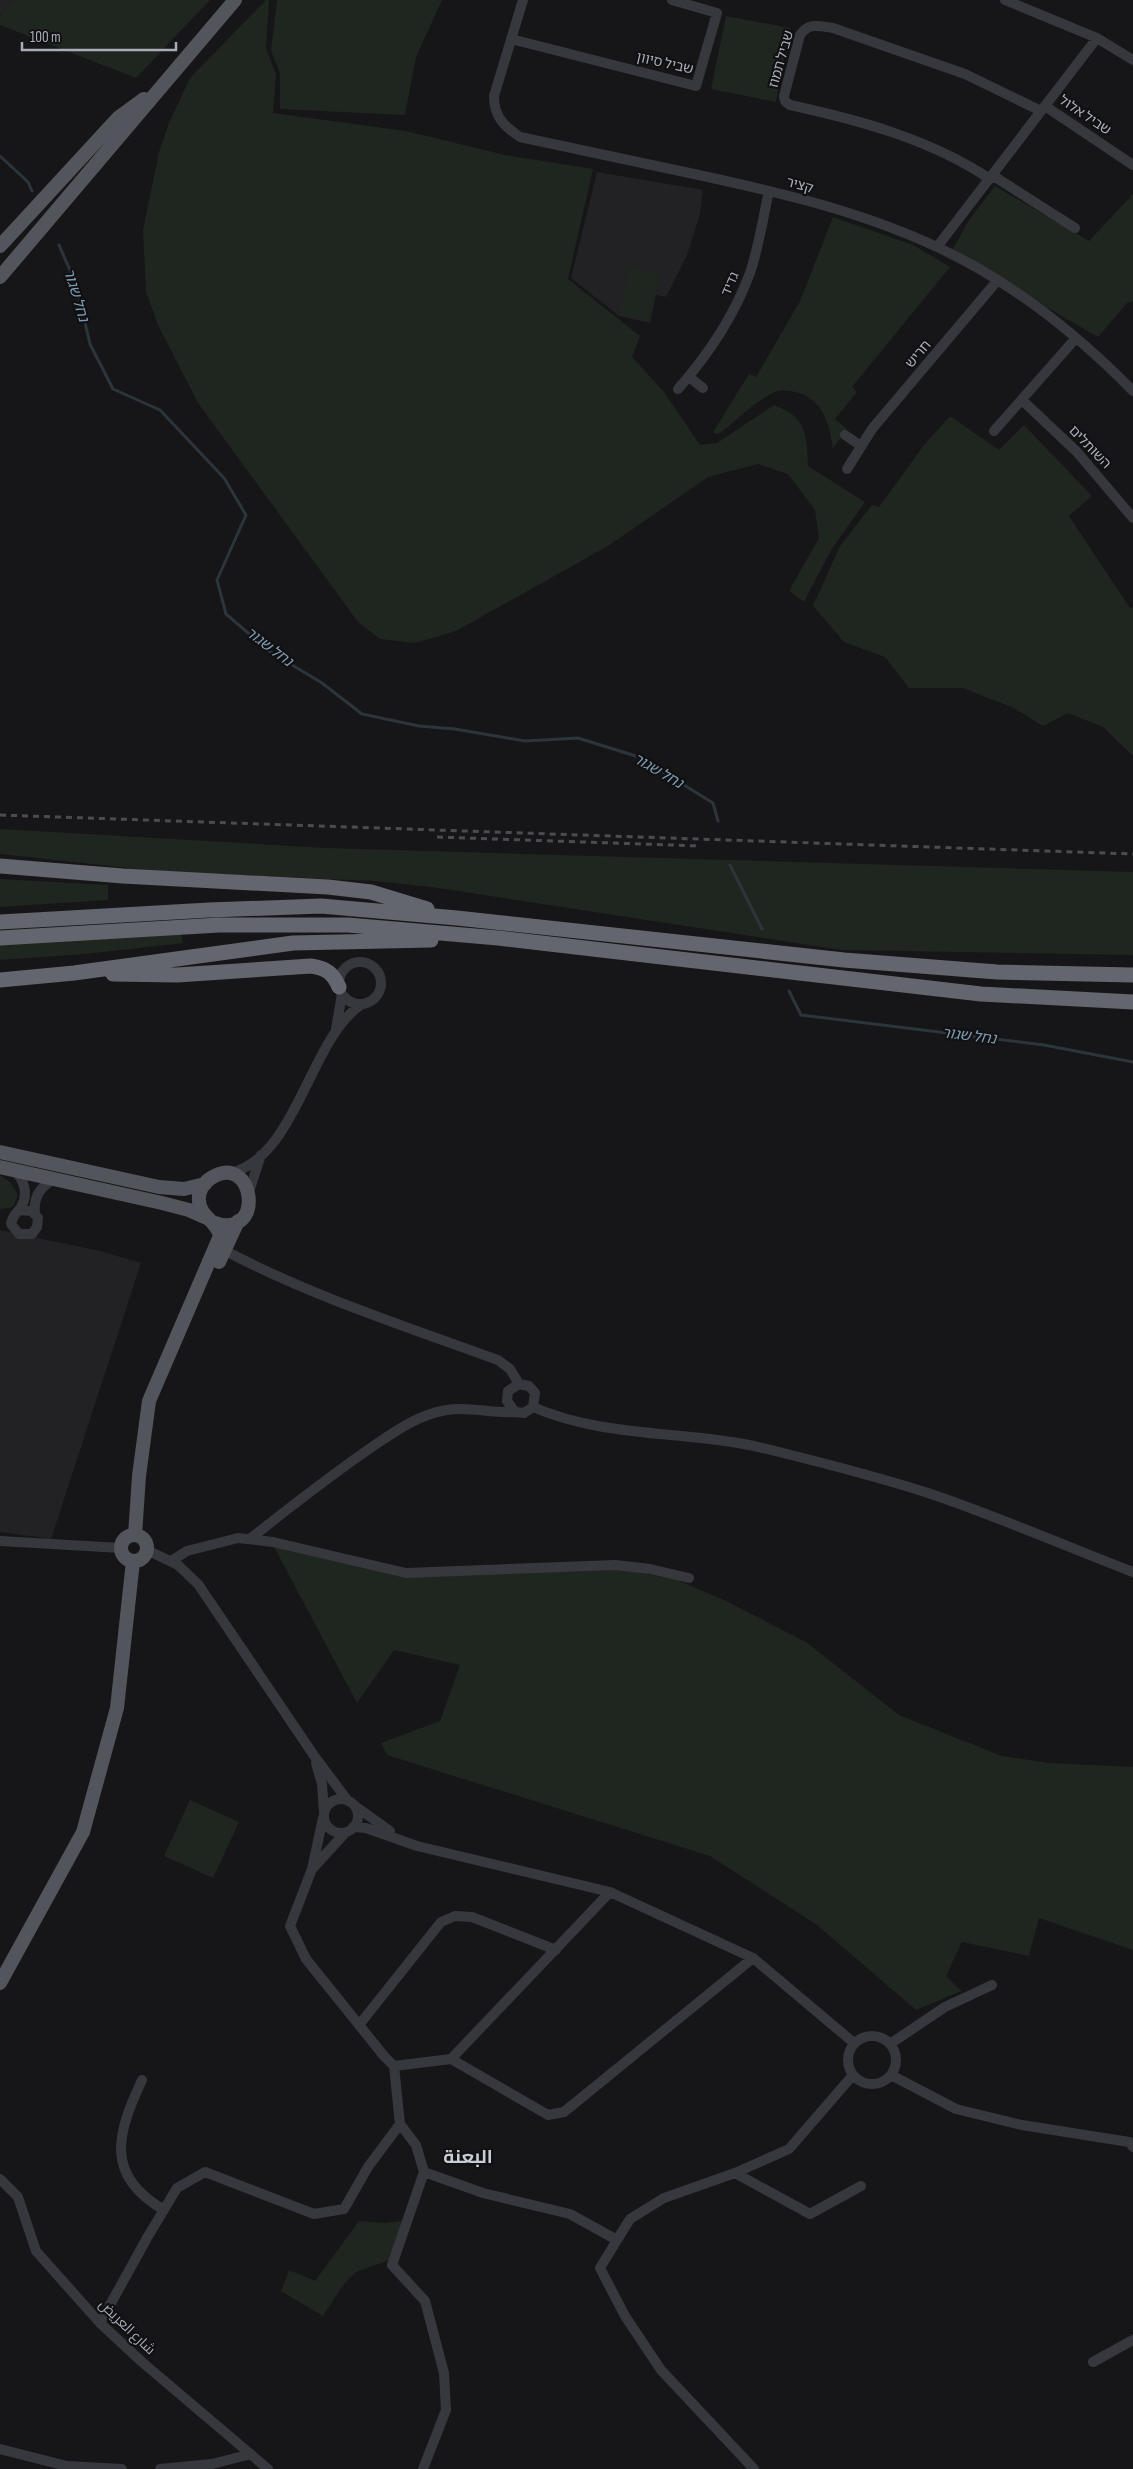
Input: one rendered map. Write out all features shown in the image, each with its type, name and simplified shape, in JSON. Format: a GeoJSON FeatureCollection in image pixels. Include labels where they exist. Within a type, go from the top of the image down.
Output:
{"type":"FeatureCollection","features":[{"type":"Feature","properties":{"kind":"highway"},"geometry":{"type":"LineString","coordinates":[[0,866],[371,892],[457,918]]}},
{"type":"Feature","properties":{"kind":"highway"},"geometry":{"type":"LineString","coordinates":[[0,922],[209,910],[321,906],[457,918],[844,960],[997,972],[1133,975]]}},
{"type":"Feature","properties":{"kind":"highway"},"geometry":{"type":"LineString","coordinates":[[0,938],[267,924],[348,925],[498,938],[981,994],[1133,1002]]}},
{"type":"Feature","properties":{"kind":"highway"},"geometry":{"type":"LineString","coordinates":[[0,980],[293,943],[498,938]]}},
{"type":"Feature","properties":{"kind":"highway"},"geometry":{"type":"LineString","coordinates":[[74,972],[152,976],[311,966],[320,967],[332,973],[340,990]]}},
{"type":"Feature","properties":{"kind":"main road"},"geometry":{"type":"LineString","coordinates":[[0,276],[235,0]]}},
{"type":"Feature","properties":{"kind":"main road"},"geometry":{"type":"LineString","coordinates":[[0,246],[118,118],[164,83]]}},
{"type":"Feature","properties":{"kind":"main road"},"geometry":{"type":"LineString","coordinates":[[0,1152],[159,1187],[184,1189],[205,1184]]}},
{"type":"Feature","properties":{"kind":"main road"},"geometry":{"type":"LineString","coordinates":[[0,1167],[162,1203],[189,1210],[224,1225],[238,1221]]}},
{"type":"Feature","properties":{"kind":"main road"},"geometry":{"type":"LineString","coordinates":[[135,1535],[139,1476],[149,1401],[171,1351],[221,1249],[238,1221],[249,1208],[249,1192],[239,1179],[227,1174],[214,1176],[205,1184],[199,1200],[220,1236],[221,1249]]}},
{"type":"Feature","properties":{"kind":"main road"},"geometry":{"type":"LineString","coordinates":[[135,1535],[146,1541],[148,1550],[140,1560],[133,1561],[126,1558],[121,1548],[125,1538],[135,1535]]}},
{"type":"Feature","properties":{"kind":"main road"},"geometry":{"type":"LineString","coordinates":[[0,1983],[83,1832],[117,1708],[133,1561]]}},
{"type":"Feature","properties":{"kind":"street"},"geometry":{"type":"LineString","coordinates":[[511,39],[523,0]]}},
{"type":"Feature","properties":{"kind":"street","name":"שביל סיוון"},"geometry":{"type":"LineString","coordinates":[[511,39],[696,86],[717,13],[672,0]]}},
{"type":"Feature","properties":{"kind":"street"},"geometry":{"type":"LineString","coordinates":[[1005,0],[1097,38],[1133,60]]}},
{"type":"Feature","properties":{"kind":"street","name":"שביל תמוז"},"geometry":{"type":"LineString","coordinates":[[991,177],[922,143],[854,119],[790,105],[785,101],[784,96],[800,35],[805,28],[812,25],[833,28],[965,74],[1043,108]]}},
{"type":"Feature","properties":{"kind":"street","name":"שביל אלול"},"geometry":{"type":"LineString","coordinates":[[938,247],[1097,38]]}},
{"type":"Feature","properties":{"kind":"street","name":"קציר"},"geometry":{"type":"LineString","coordinates":[[511,39],[494,96],[494,109],[501,122],[520,137],[769,191],[856,215],[938,247],[997,281],[1076,338],[1133,391]]}},
{"type":"Feature","properties":{"kind":"street","name":"שביל אלול"},"geometry":{"type":"LineString","coordinates":[[1043,108],[1133,165]]}},
{"type":"Feature","properties":{"kind":"street"},"geometry":{"type":"LineString","coordinates":[[991,177],[1075,228]]}},
{"type":"Feature","properties":{"kind":"street","name":"גדיד"},"geometry":{"type":"LineString","coordinates":[[678,389],[711,349],[739,298],[755,252],[769,191]]}},
{"type":"Feature","properties":{"kind":"street","name":"חריש"},"geometry":{"type":"LineString","coordinates":[[847,469],[872,429],[997,281]]}},
{"type":"Feature","properties":{"kind":"street"},"geometry":{"type":"LineString","coordinates":[[994,431],[1076,338]]}},
{"type":"Feature","properties":{"kind":"street"},"geometry":{"type":"LineString","coordinates":[[689,376],[703,388]]}},
{"type":"Feature","properties":{"kind":"street","name":"השותלים"},"geometry":{"type":"LineString","coordinates":[[1022,400],[1077,452],[1133,518]]}},
{"type":"Feature","properties":{"kind":"street"},"geometry":{"type":"LineString","coordinates":[[845,435],[861,446]]}},
{"type":"Feature","properties":{"kind":"street"},"geometry":{"type":"LineString","coordinates":[[227,1174],[241,1169],[262,1154],[275,1140],[333,1037],[353,1012],[362,1004],[373,1000],[380,989],[380,975],[371,965],[358,962],[345,967],[341,973],[338,1020],[333,1037]]}},
{"type":"Feature","properties":{"kind":"street"},"geometry":{"type":"LineString","coordinates":[[340,990],[352,1003],[362,1004]]}},
{"type":"Feature","properties":{"kind":"street"},"geometry":{"type":"LineString","coordinates":[[249,1192],[262,1154]]}},
{"type":"Feature","properties":{"kind":"street"},"geometry":{"type":"LineString","coordinates":[[14,1170],[21,1177],[25,1189],[19,1210],[13,1216],[12,1224],[15,1232],[23,1236],[35,1231],[38,1223],[35,1214],[37,1195],[44,1184],[55,1179]]}},
{"type":"Feature","properties":{"kind":"street"},"geometry":{"type":"LineString","coordinates":[[19,1210],[28,1209],[35,1214]]}},
{"type":"Feature","properties":{"kind":"street"},"geometry":{"type":"LineString","coordinates":[[221,1249],[354,1308],[498,1360],[510,1369],[520,1384]]}},
{"type":"Feature","properties":{"kind":"street"},"geometry":{"type":"LineString","coordinates":[[250,1539],[319,1484],[410,1423],[446,1410],[461,1409],[498,1414],[524,1413],[533,1407],[535,1393],[529,1386],[520,1384],[511,1388],[507,1396],[508,1405],[515,1412]]}},
{"type":"Feature","properties":{"kind":"street"},"geometry":{"type":"LineString","coordinates":[[533,1407],[552,1416],[598,1426],[721,1440],[766,1449],[928,1493],[1133,1572]]}},
{"type":"Feature","properties":{"kind":"street"},"geometry":{"type":"LineString","coordinates":[[171,1561],[187,1550],[238,1538],[273,1542],[406,1573],[614,1565],[650,1569],[689,1578]]}},
{"type":"Feature","properties":{"kind":"street"},"geometry":{"type":"LineString","coordinates":[[0,1541],[121,1548]]}},
{"type":"Feature","properties":{"kind":"street"},"geometry":{"type":"LineString","coordinates":[[148,1550],[171,1561],[198,1584],[315,1757],[352,1804],[358,1815],[349,1830],[312,1869]]}},
{"type":"Feature","properties":{"kind":"street"},"geometry":{"type":"LineString","coordinates":[[315,1757],[322,1784],[324,1815],[312,1869],[290,1926],[306,1959],[394,2066],[400,2124],[416,2145],[424,2172],[392,2265],[425,2301],[444,2374],[446,2410],[423,2469]]}},
{"type":"Feature","properties":{"kind":"street"},"geometry":{"type":"LineString","coordinates":[[324,1815],[333,1800],[352,1804],[382,1826],[417,1846]]}},
{"type":"Feature","properties":{"kind":"street"},"geometry":{"type":"LineString","coordinates":[[324,1815],[331,1830],[366,1828],[417,1846],[610,1892],[753,1958],[854,2043]]}},
{"type":"Feature","properties":{"kind":"street"},"geometry":{"type":"LineString","coordinates":[[451,2060],[610,1892]]}},
{"type":"Feature","properties":{"kind":"street"},"geometry":{"type":"LineString","coordinates":[[359,2025],[441,1922],[456,1916],[472,1918],[556,1950]]}},
{"type":"Feature","properties":{"kind":"street"},"geometry":{"type":"LineString","coordinates":[[394,2066],[451,2060],[548,2115],[564,2112],[753,1958]]}},
{"type":"Feature","properties":{"kind":"street"},"geometry":{"type":"LineString","coordinates":[[890,2044],[945,2007],[992,1985]]}},
{"type":"Feature","properties":{"kind":"street"},"geometry":{"type":"LineString","coordinates":[[868,2036],[884,2039],[890,2044],[896,2059],[891,2075],[886,2080],[872,2084],[865,2083],[853,2075],[848,2063],[850,2049],[854,2043],[868,2036]]}},
{"type":"Feature","properties":{"kind":"street"},"geometry":{"type":"LineString","coordinates":[[754,2469],[661,2370],[625,2316],[600,2268],[630,2219],[664,2198],[735,2173],[790,2149],[853,2075]]}},
{"type":"Feature","properties":{"kind":"street"},"geometry":{"type":"LineString","coordinates":[[891,2075],[956,2109],[1022,2125],[1129,2142],[1133,2147]]}},
{"type":"Feature","properties":{"kind":"street"},"geometry":{"type":"LineString","coordinates":[[142,2080],[128,2110],[120,2136],[122,2156],[129,2179],[138,2192],[164,2210]]}},
{"type":"Feature","properties":{"kind":"street"},"geometry":{"type":"LineString","coordinates":[[100,2323],[177,2188],[205,2172],[314,2214],[344,2209],[368,2167],[400,2124]]}},
{"type":"Feature","properties":{"kind":"street"},"geometry":{"type":"LineString","coordinates":[[424,2172],[483,2193],[570,2214],[617,2240]]}},
{"type":"Feature","properties":{"kind":"street"},"geometry":{"type":"LineString","coordinates":[[735,2173],[810,2214],[861,2186]]}},
{"type":"Feature","properties":{"kind":"street","name":"شارع العريض"},"geometry":{"type":"LineString","coordinates":[[0,2179],[18,2196],[36,2251],[100,2323],[268,2469]]}},
{"type":"Feature","properties":{"kind":"street"},"geometry":{"type":"LineString","coordinates":[[1092,2362],[1133,2340]]}},
{"type":"Feature","properties":{"kind":"street"},"geometry":{"type":"LineString","coordinates":[[0,2448],[67,2468],[122,2469]]}},
{"type":"Feature","properties":{"kind":"street"},"geometry":{"type":"LineString","coordinates":[[160,2469],[212,2464],[251,2454]]}},
{"type":"Feature","properties":{"kind":"shaded area"},"geometry":{"type":"Polygon","coordinates":[[[0,0],[13,0],[0,16],[0,0]]]}},
{"type":"Feature","properties":{"kind":"shaded area"},"geometry":{"type":"Polygon","coordinates":[[[13,0],[210,0],[136,78],[0,25],[0,16],[13,0]]]}},
{"type":"Feature","properties":{"kind":"shaded area"},"geometry":{"type":"Polygon","coordinates":[[[266,0],[269,0],[266,48],[276,75],[273,113],[406,131],[505,155],[593,169],[568,279],[640,336],[632,357],[664,392],[700,445],[717,443],[774,405],[793,415],[803,428],[807,445],[808,466],[865,502],[831,550],[804,602],[789,591],[819,538],[815,510],[788,474],[758,464],[708,477],[608,546],[456,631],[415,643],[380,639],[358,622],[198,403],[158,325],[146,292],[143,230],[159,152],[169,123],[190,78],[266,0]]]}},
{"type":"Feature","properties":{"kind":"shaded area"},"geometry":{"type":"Polygon","coordinates":[[[277,0],[442,0],[416,57],[405,115],[280,109],[280,73],[271,51],[277,0]]]}},
{"type":"Feature","properties":{"kind":"shaded area"},"geometry":{"type":"Polygon","coordinates":[[[726,16],[790,28],[776,102],[711,89],[726,16]]]}},
{"type":"Feature","properties":{"kind":"shaded area"},"geometry":{"type":"Polygon","coordinates":[[[597,172],[703,190],[700,214],[687,255],[666,297],[656,295],[650,323],[619,316],[571,278],[597,172]]]}},
{"type":"Feature","properties":{"kind":"shaded area"},"geometry":{"type":"Polygon","coordinates":[[[995,186],[1089,241],[1133,194],[1133,301],[1127,303],[1098,337],[951,252],[969,220],[995,186]]]}},
{"type":"Feature","properties":{"kind":"shaded area"},"geometry":{"type":"Polygon","coordinates":[[[833,217],[913,245],[950,267],[852,387],[857,392],[835,419],[847,429],[833,448],[827,421],[819,406],[805,395],[790,391],[776,392],[767,396],[718,434],[713,432],[749,374],[756,377],[800,301],[833,217]]]}},
{"type":"Feature","properties":{"kind":"shaded area"},"geometry":{"type":"Polygon","coordinates":[[[630,266],[660,273],[649,321],[619,315],[630,266]]]}},
{"type":"Feature","properties":{"kind":"shaded area"},"geometry":{"type":"Polygon","coordinates":[[[950,416],[999,450],[1024,425],[1092,496],[1069,516],[1130,608],[1133,607],[1133,756],[1103,727],[1068,713],[1043,726],[1014,708],[963,688],[909,688],[885,657],[844,642],[813,606],[840,546],[872,505],[879,507],[924,445],[950,416]]]}},
{"type":"Feature","properties":{"kind":"shaded area"},"geometry":{"type":"Polygon","coordinates":[[[0,829],[327,848],[1133,872],[1133,955],[842,950],[432,887],[374,881],[165,872],[0,854],[0,829]]]}},
{"type":"Feature","properties":{"kind":"shaded area"},"geometry":{"type":"Polygon","coordinates":[[[0,879],[108,885],[108,900],[0,907],[0,879]]]}},
{"type":"Feature","properties":{"kind":"shaded area"},"geometry":{"type":"Polygon","coordinates":[[[180,931],[183,943],[85,954],[0,960],[0,945],[180,931]]]}},
{"type":"Feature","properties":{"kind":"shaded area"},"geometry":{"type":"Polygon","coordinates":[[[0,1175],[11,1183],[18,1195],[14,1205],[10,1208],[0,1209],[0,1175]]]}},
{"type":"Feature","properties":{"kind":"shaded area"},"geometry":{"type":"Polygon","coordinates":[[[0,1230],[100,1251],[141,1263],[51,1539],[0,1532],[0,1230]]]}},
{"type":"Feature","properties":{"kind":"shaded area"},"geometry":{"type":"Polygon","coordinates":[[[273,1545],[419,1573],[617,1568],[677,1580],[724,1600],[806,1642],[899,1715],[1002,1756],[1049,1763],[1133,1767],[1133,1950],[1039,1918],[1029,1956],[962,1942],[946,1976],[961,1991],[916,2010],[817,1925],[710,1856],[387,1755],[381,1743],[440,1721],[460,1665],[394,1650],[357,1703],[273,1545]]]}},
{"type":"Feature","properties":{"kind":"shaded area"},"geometry":{"type":"Polygon","coordinates":[[[190,1800],[239,1822],[213,1878],[164,1856],[190,1800]]]}},
{"type":"Feature","properties":{"kind":"shaded area"},"geometry":{"type":"Polygon","coordinates":[[[359,2221],[385,2223],[402,2221],[389,2260],[356,2272],[343,2285],[323,2316],[281,2291],[289,2270],[315,2281],[359,2221]]]}},
{"type":"Feature","properties":{"kind":"waterway","name":"נחל שגור"},"geometry":{"type":"LineString","coordinates":[[0,156],[28,182],[32,191]]}},
{"type":"Feature","properties":{"kind":"waterway","name":"נחל שגור"},"geometry":{"type":"LineString","coordinates":[[59,245],[76,284],[90,344],[113,389],[160,410],[224,478],[246,515],[217,580],[226,614],[269,651],[322,683],[362,714],[419,726],[455,729],[525,741],[578,738],[639,757],[713,803],[718,821]]}},
{"type":"Feature","properties":{"kind":"waterway","name":"נחל שגור"},"geometry":{"type":"LineString","coordinates":[[730,865],[762,929]]}},
{"type":"Feature","properties":{"kind":"waterway","name":"נחל שגור"},"geometry":{"type":"LineString","coordinates":[[789,991],[801,1015],[1044,1045],[1133,1062]]}},
{"type":"Feature","properties":{"kind":"railway"},"geometry":{"type":"LineString","coordinates":[[0,815],[1133,854]]}},
{"type":"Feature","properties":{"kind":"railway"},"geometry":{"type":"LineString","coordinates":[[437,837],[700,846]]}},
{"type":"Feature","properties":{"kind":"district","name":"البعنة"},"geometry":{"type":"Point","coordinates":[468,2157]}}]}
